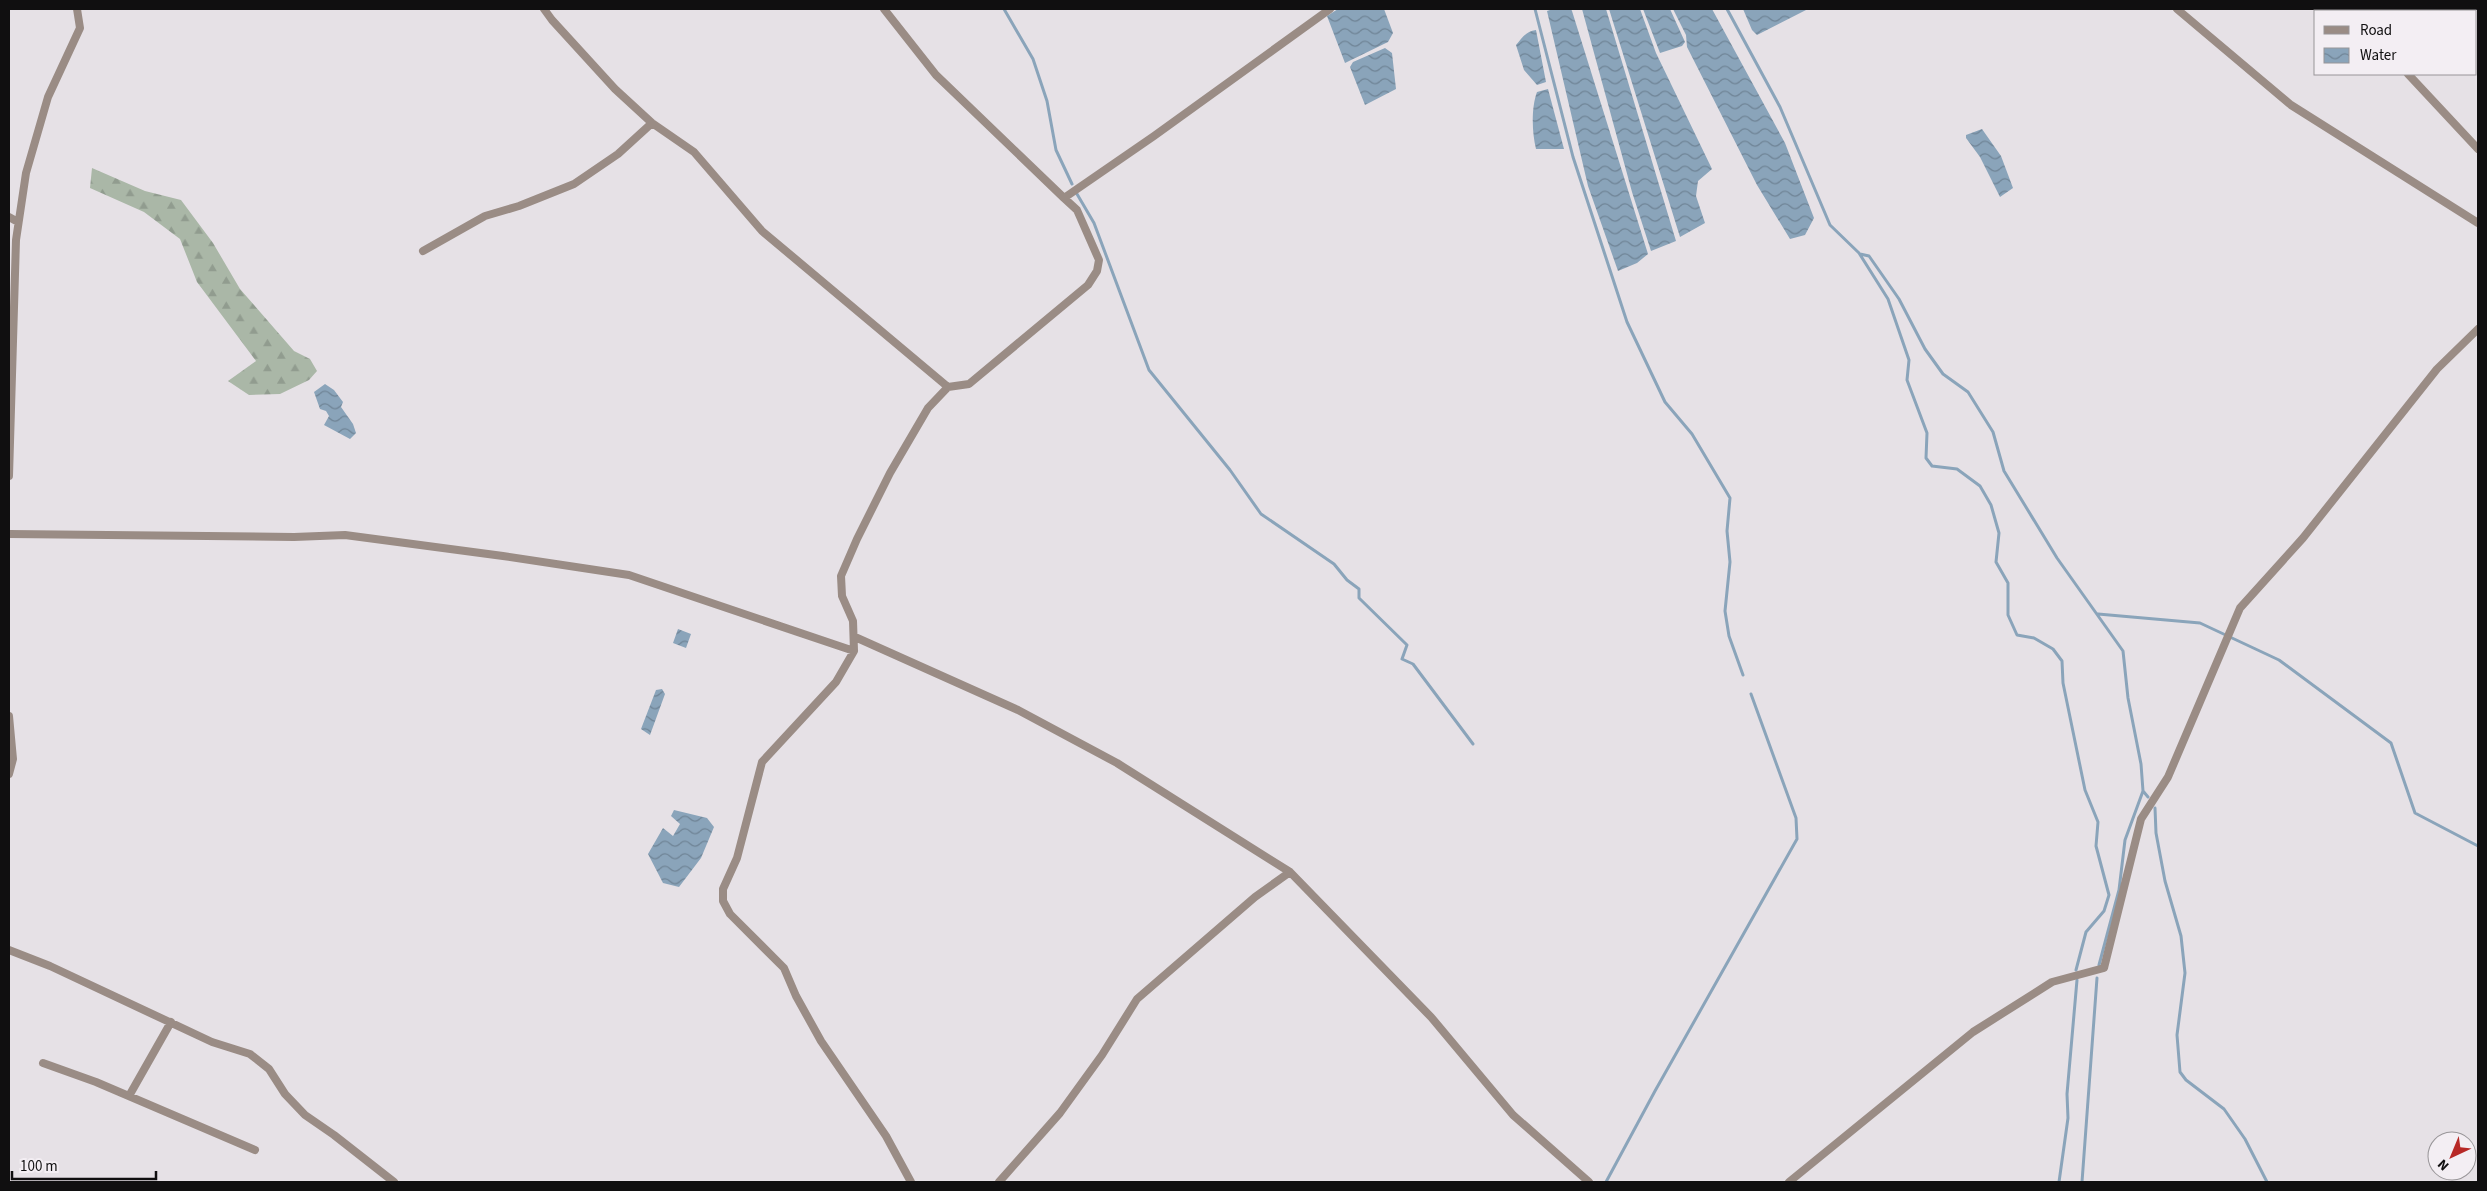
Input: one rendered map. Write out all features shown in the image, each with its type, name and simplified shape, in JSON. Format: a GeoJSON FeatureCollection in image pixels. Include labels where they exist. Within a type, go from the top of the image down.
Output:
{"type":"FeatureCollection","features":[{"type":"Feature","properties":{"kind":"street"},"geometry":{"type":"LineString","coordinates":[[9,476],[18,222],[26,173],[48,98],[80,28],[77,9]]}},
{"type":"Feature","properties":{"kind":"street"},"geometry":{"type":"LineString","coordinates":[[544,9],[615,89],[652,123],[694,152],[762,231],[948,387]]}},
{"type":"Feature","properties":{"kind":"street"},"geometry":{"type":"LineString","coordinates":[[884,9],[936,75],[1077,210],[1099,260],[1097,271],[1088,285],[969,384],[948,387],[928,408],[890,473],[840,576],[842,596],[853,621],[854,651],[836,682],[762,762],[737,858],[723,889],[722,901],[730,914],[784,968],[796,996],[822,1041],[886,1136],[911,1182]]}},
{"type":"Feature","properties":{"kind":"street"},"geometry":{"type":"LineString","coordinates":[[1064,198],[1162,131],[1330,9]]}},
{"type":"Feature","properties":{"kind":"street"},"geometry":{"type":"LineString","coordinates":[[2177,9],[2292,105],[2478,223]]}},
{"type":"Feature","properties":{"kind":"street"},"geometry":{"type":"LineString","coordinates":[[2409,75],[2478,149]]}},
{"type":"Feature","properties":{"kind":"street"},"geometry":{"type":"LineString","coordinates":[[423,251],[485,216],[519,206],[574,184],[618,154],[652,123]]}},
{"type":"Feature","properties":{"kind":"street"},"geometry":{"type":"LineString","coordinates":[[9,217],[18,222]]}},
{"type":"Feature","properties":{"kind":"street"},"geometry":{"type":"LineString","coordinates":[[1789,1182],[1973,1032],[2052,982],[2104,968],[2141,819],[2168,777],[2240,608],[2303,538],[2437,369],[2478,329]]}},
{"type":"Feature","properties":{"kind":"street"},"geometry":{"type":"LineString","coordinates":[[9,534],[294,537],[346,535],[503,556],[629,575],[854,651]]}},
{"type":"Feature","properties":{"kind":"street"},"geometry":{"type":"LineString","coordinates":[[855,637],[1018,710],[1117,763],[1290,872],[1431,1017],[1513,1115],[1589,1182]]}},
{"type":"Feature","properties":{"kind":"street"},"geometry":{"type":"LineString","coordinates":[[9,716],[13,759],[9,774]]}},
{"type":"Feature","properties":{"kind":"street"},"geometry":{"type":"LineString","coordinates":[[1000,1182],[1060,1113],[1102,1055],[1137,999],[1255,897],[1290,872]]}},
{"type":"Feature","properties":{"kind":"street"},"geometry":{"type":"LineString","coordinates":[[9,950],[50,966],[212,1042],[250,1054],[269,1069],[286,1094],[305,1115],[334,1135],[393,1182]]}},
{"type":"Feature","properties":{"kind":"street"},"geometry":{"type":"LineString","coordinates":[[128,1096],[171,1022]]}},
{"type":"Feature","properties":{"kind":"street"},"geometry":{"type":"LineString","coordinates":[[43,1063],[128,1096],[255,1150]]}},
{"type":"Feature","properties":{"kind":"green space"},"geometry":{"type":"Polygon","coordinates":[[[92,168],[145,191],[181,200],[213,243],[240,289],[294,351],[310,359],[317,371],[309,380],[280,394],[249,395],[228,381],[256,361],[197,282],[180,239],[144,212],[90,188],[92,168]]]}},
{"type":"Feature","properties":{"kind":"water"},"geometry":{"type":"Polygon","coordinates":[[[1338,9],[1384,9],[1393,33],[1388,42],[1345,63],[1327,16],[1338,9]]]}},
{"type":"Feature","properties":{"kind":"water"},"geometry":{"type":"Polygon","coordinates":[[[1571,9],[1572,11],[1648,254],[1637,263],[1618,271],[1588,186],[1547,11],[1571,9]]]}},
{"type":"Feature","properties":{"kind":"water"},"geometry":{"type":"Polygon","coordinates":[[[1582,9],[1606,9],[1676,241],[1651,251],[1632,192],[1582,9]]]}},
{"type":"Feature","properties":{"kind":"water"},"geometry":{"type":"Polygon","coordinates":[[[1609,9],[1640,9],[1656,53],[1712,169],[1698,181],[1696,196],[1705,223],[1680,237],[1609,9]]]}},
{"type":"Feature","properties":{"kind":"water"},"geometry":{"type":"Polygon","coordinates":[[[1643,9],[1670,9],[1685,42],[1682,46],[1660,53],[1643,9]]]}},
{"type":"Feature","properties":{"kind":"water"},"geometry":{"type":"Polygon","coordinates":[[[1673,9],[1712,9],[1785,143],[1814,218],[1805,235],[1790,239],[1757,185],[1687,47],[1686,35],[1673,9]]]}},
{"type":"Feature","properties":{"kind":"water"},"geometry":{"type":"Polygon","coordinates":[[[1743,9],[1808,9],[1757,35],[1752,30],[1743,9]]]}},
{"type":"Feature","properties":{"kind":"water"},"geometry":{"type":"Polygon","coordinates":[[[1536,30],[1546,82],[1537,85],[1524,70],[1516,45],[1527,33],[1536,30]]]}},
{"type":"Feature","properties":{"kind":"water"},"geometry":{"type":"Polygon","coordinates":[[[1385,48],[1392,53],[1396,89],[1365,105],[1350,67],[1353,62],[1385,48]]]}},
{"type":"Feature","properties":{"kind":"water"},"geometry":{"type":"Polygon","coordinates":[[[1548,89],[1564,149],[1536,149],[1533,121],[1535,98],[1537,92],[1548,89]]]}},
{"type":"Feature","properties":{"kind":"water"},"geometry":{"type":"Polygon","coordinates":[[[1982,129],[2001,156],[2013,188],[2000,197],[1980,157],[1966,138],[1966,135],[1982,129]]]}},
{"type":"Feature","properties":{"kind":"water"},"geometry":{"type":"Polygon","coordinates":[[[325,384],[334,390],[343,402],[341,407],[353,424],[356,433],[350,439],[324,425],[329,416],[326,411],[320,409],[314,392],[325,384]]]}},
{"type":"Feature","properties":{"kind":"water"},"geometry":{"type":"Polygon","coordinates":[[[678,629],[691,634],[686,648],[673,643],[678,629]]]}},
{"type":"Feature","properties":{"kind":"water"},"geometry":{"type":"Polygon","coordinates":[[[662,689],[665,694],[650,735],[641,729],[656,690],[662,689]]]}},
{"type":"Feature","properties":{"kind":"water"},"geometry":{"type":"Polygon","coordinates":[[[674,810],[707,818],[714,827],[701,858],[679,887],[663,883],[648,854],[663,828],[673,836],[680,824],[671,816],[674,810]]]}},
{"type":"Feature","properties":{"kind":"waterway"},"geometry":{"type":"LineString","coordinates":[[1004,9],[1033,59],[1047,101],[1056,150],[1072,184]]}},
{"type":"Feature","properties":{"kind":"waterway"},"geometry":{"type":"LineString","coordinates":[[1535,9],[1573,157],[1627,322],[1665,402],[1692,434],[1730,498],[1727,531],[1730,562],[1725,611],[1729,636],[1743,675]]}},
{"type":"Feature","properties":{"kind":"waterway"},"geometry":{"type":"LineString","coordinates":[[1727,9],[1780,107],[1830,225],[1859,253],[1888,299],[1909,360],[1907,380],[1927,433],[1926,458],[1932,466],[1957,469],[1980,486],[1991,505],[1999,533],[1996,562],[2008,583],[2008,615],[2017,635],[2034,638],[2053,649],[2062,661],[2063,683],[2085,790],[2098,822],[2096,846],[2109,895],[2104,911],[2086,932],[2076,970]]}},
{"type":"Feature","properties":{"kind":"waterway"},"geometry":{"type":"LineString","coordinates":[[1077,194],[1094,223],[1149,370],[1230,470],[1261,514],[1334,564],[1347,580],[1359,589],[1359,598],[1407,645],[1402,659],[1413,664],[1473,744]]}},
{"type":"Feature","properties":{"kind":"waterway"},"geometry":{"type":"LineString","coordinates":[[1860,254],[1869,256],[1899,299],[1925,349],[1943,374],[1968,392],[1993,432],[2004,471],[2057,558],[2123,651],[2128,698],[2141,764],[2143,791],[2125,840],[2119,890],[2099,965]]}},
{"type":"Feature","properties":{"kind":"waterway"},"geometry":{"type":"LineString","coordinates":[[2098,614],[2200,623],[2279,660],[2391,743],[2415,813],[2478,846]]}},
{"type":"Feature","properties":{"kind":"waterway"},"geometry":{"type":"LineString","coordinates":[[1606,1182],[1797,839],[1796,818],[1751,694]]}},
{"type":"Feature","properties":{"kind":"waterway"},"geometry":{"type":"LineString","coordinates":[[2143,791],[2148,797]]}},
{"type":"Feature","properties":{"kind":"waterway"},"geometry":{"type":"LineString","coordinates":[[2155,808],[2156,833],[2165,881],[2181,936],[2185,973],[2177,1035],[2180,1072],[2186,1080],[2224,1109],[2245,1139],[2267,1182]]}},
{"type":"Feature","properties":{"kind":"waterway"},"geometry":{"type":"LineString","coordinates":[[2082,1182],[2097,978]]}},
{"type":"Feature","properties":{"kind":"waterway"},"geometry":{"type":"LineString","coordinates":[[2059,1182],[2068,1118],[2067,1094],[2077,980]]}}]}
